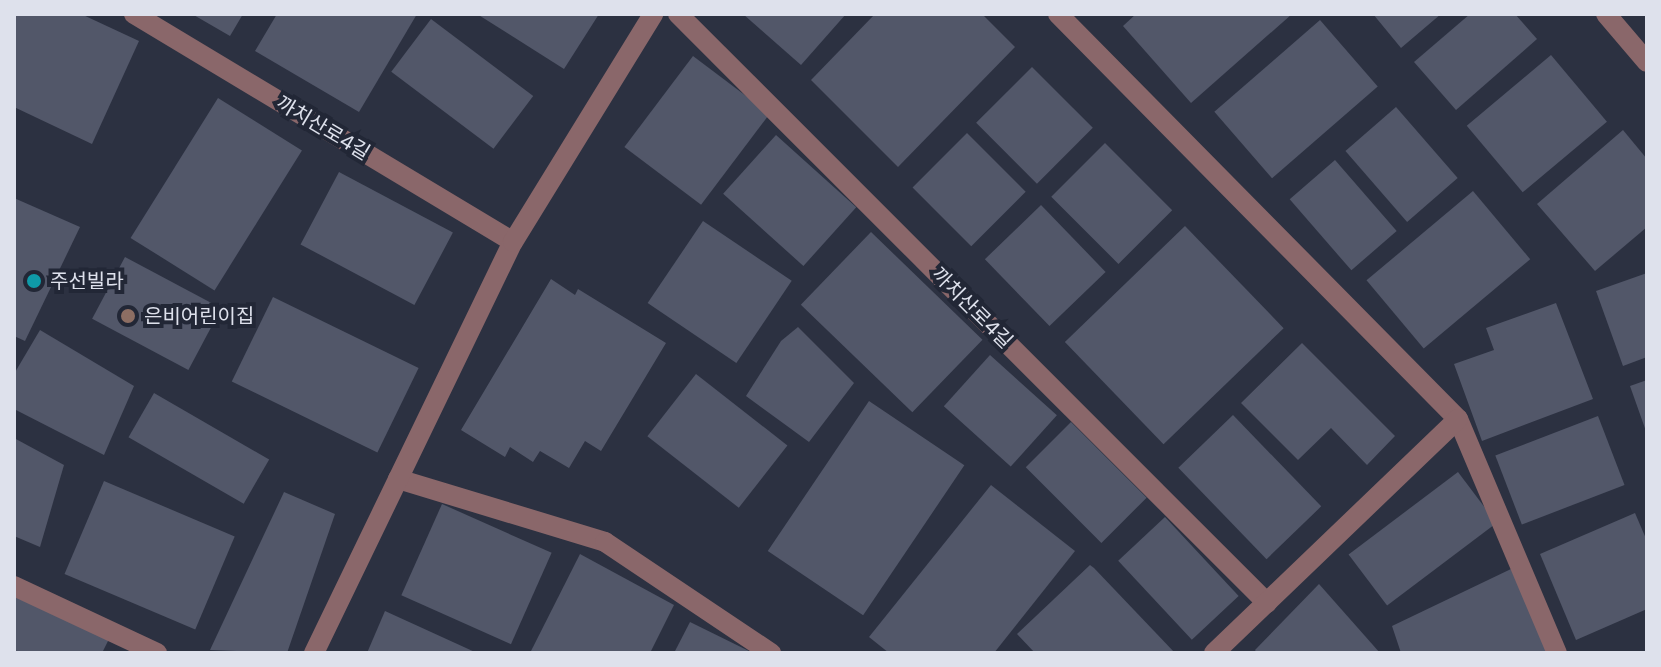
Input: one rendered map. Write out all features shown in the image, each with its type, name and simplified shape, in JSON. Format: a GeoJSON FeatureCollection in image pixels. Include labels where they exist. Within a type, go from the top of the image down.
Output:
{"type":"FeatureCollection","features":[{"type":"Feature","properties":{"kind":"street","name":"까치산로4길"},"geometry":{"type":"LineString","coordinates":[[134,14],[513,242]]}},
{"type":"Feature","properties":{"kind":"street"},"geometry":{"type":"LineString","coordinates":[[314,653],[513,242],[653,14]]}},
{"type":"Feature","properties":{"kind":"street","name":"까치산로4길"},"geometry":{"type":"LineString","coordinates":[[678,14],[1267,603]]}},
{"type":"Feature","properties":{"kind":"street"},"geometry":{"type":"LineString","coordinates":[[1058,14],[1458,419],[1557,653]]}},
{"type":"Feature","properties":{"kind":"street"},"geometry":{"type":"LineString","coordinates":[[1606,14],[1647,62]]}},
{"type":"Feature","properties":{"kind":"street"},"geometry":{"type":"LineString","coordinates":[[1214,653],[1458,419]]}},
{"type":"Feature","properties":{"kind":"street"},"geometry":{"type":"LineString","coordinates":[[398,479],[605,542],[771,653]]}},
{"type":"Feature","properties":{"kind":"street"},"geometry":{"type":"LineString","coordinates":[[14,586],[157,653]]}},
{"type":"Feature","properties":{"kind":"building"},"geometry":{"type":"Polygon","coordinates":[[[14,14],[81,14],[139,41],[92,144],[14,107],[14,14]]]}},
{"type":"Feature","properties":{"kind":"building"},"geometry":{"type":"Polygon","coordinates":[[[192,14],[243,14],[230,36],[192,14]]]}},
{"type":"Feature","properties":{"kind":"building"},"geometry":{"type":"Polygon","coordinates":[[[277,14],[417,14],[359,112],[255,51],[277,14]]]}},
{"type":"Feature","properties":{"kind":"building"},"geometry":{"type":"Polygon","coordinates":[[[477,14],[599,14],[564,69],[477,14]]]}},
{"type":"Feature","properties":{"kind":"building"},"geometry":{"type":"Polygon","coordinates":[[[743,14],[846,14],[801,65],[743,14]]]}},
{"type":"Feature","properties":{"kind":"building"},"geometry":{"type":"Polygon","coordinates":[[[875,14],[982,14],[1015,47],[898,167],[811,80],[875,14]]]}},
{"type":"Feature","properties":{"kind":"building"},"geometry":{"type":"Polygon","coordinates":[[[1136,14],[1292,14],[1191,103],[1123,26],[1136,14]]]}},
{"type":"Feature","properties":{"kind":"building"},"geometry":{"type":"Polygon","coordinates":[[[1373,14],[1441,14],[1401,48],[1373,14]]]}},
{"type":"Feature","properties":{"kind":"building"},"geometry":{"type":"Polygon","coordinates":[[[1470,14],[1515,14],[1537,39],[1456,110],[1414,62],[1470,14]]]}},
{"type":"Feature","properties":{"kind":"building"},"geometry":{"type":"Polygon","coordinates":[[[431,19],[533,96],[494,149],[391,72],[431,19]]]}},
{"type":"Feature","properties":{"kind":"building"},"geometry":{"type":"Polygon","coordinates":[[[1320,20],[1378,86],[1272,178],[1214,112],[1320,20]]]}},
{"type":"Feature","properties":{"kind":"building"},"geometry":{"type":"Polygon","coordinates":[[[1551,55],[1607,122],[1523,192],[1467,126],[1551,55]]]}},
{"type":"Feature","properties":{"kind":"building"},"geometry":{"type":"Polygon","coordinates":[[[693,56],[770,114],[701,205],[624,147],[693,56]]]}},
{"type":"Feature","properties":{"kind":"building"},"geometry":{"type":"Polygon","coordinates":[[[1032,67],[1093,128],[1037,184],[976,123],[1032,67]]]}},
{"type":"Feature","properties":{"kind":"building"},"geometry":{"type":"Polygon","coordinates":[[[218,98],[302,150],[215,290],[131,238],[218,98]]]}},
{"type":"Feature","properties":{"kind":"building"},"geometry":{"type":"Polygon","coordinates":[[[1396,107],[1458,178],[1407,222],[1345,151],[1396,107]]]}},
{"type":"Feature","properties":{"kind":"building"},"geometry":{"type":"Polygon","coordinates":[[[1623,130],[1647,159],[1647,227],[1595,271],[1537,204],[1623,130]]]}},
{"type":"Feature","properties":{"kind":"building"},"geometry":{"type":"Polygon","coordinates":[[[967,133],[1026,192],[971,246],[913,187],[967,133]]]}},
{"type":"Feature","properties":{"kind":"building"},"geometry":{"type":"Polygon","coordinates":[[[776,135],[856,207],[803,266],[723,194],[776,135]]]}},
{"type":"Feature","properties":{"kind":"building"},"geometry":{"type":"Polygon","coordinates":[[[1105,143],[1172,210],[1118,264],[1051,197],[1105,143]]]}},
{"type":"Feature","properties":{"kind":"building"},"geometry":{"type":"Polygon","coordinates":[[[1335,160],[1397,231],[1351,270],[1290,199],[1335,160]]]}},
{"type":"Feature","properties":{"kind":"building"},"geometry":{"type":"Polygon","coordinates":[[[339,172],[453,233],[414,305],[301,244],[339,172]]]}},
{"type":"Feature","properties":{"kind":"building"},"geometry":{"type":"Polygon","coordinates":[[[1473,191],[1530,259],[1424,349],[1367,280],[1473,191]]]}},
{"type":"Feature","properties":{"kind":"building","name":"주선빌라"},"geometry":{"type":"Polygon","coordinates":[[[14,198],[80,227],[25,341],[14,336],[14,198]]]}},
{"type":"Feature","properties":{"kind":"building"},"geometry":{"type":"Polygon","coordinates":[[[1041,205],[1106,272],[1049,326],[985,259],[1041,205]]]}},
{"type":"Feature","properties":{"kind":"building"},"geometry":{"type":"Polygon","coordinates":[[[703,221],[792,281],[736,363],[648,303],[703,221]]]}},
{"type":"Feature","properties":{"kind":"building"},"geometry":{"type":"Polygon","coordinates":[[[1185,226],[1284,328],[1164,444],[1065,342],[1185,226]]]}},
{"type":"Feature","properties":{"kind":"building"},"geometry":{"type":"Polygon","coordinates":[[[871,232],[982,340],[912,412],[801,305],[871,232]]]}},
{"type":"Feature","properties":{"kind":"building"},"geometry":{"type":"Polygon","coordinates":[[[125,257],[221,308],[188,370],[92,319],[125,257]]]}},
{"type":"Feature","properties":{"kind":"building"},"geometry":{"type":"Polygon","coordinates":[[[1647,273],[1647,357],[1623,366],[1596,291],[1647,273]]]}},
{"type":"Feature","properties":{"kind":"building"},"geometry":{"type":"Polygon","coordinates":[[[551,279],[575,295],[578,289],[666,343],[601,451],[585,441],[569,468],[540,451],[533,462],[510,447],[505,457],[461,430],[551,279]]]}},
{"type":"Feature","properties":{"kind":"building"},"geometry":{"type":"Polygon","coordinates":[[[273,297],[419,368],[377,453],[232,381],[273,297]]]}},
{"type":"Feature","properties":{"kind":"building"},"geometry":{"type":"Polygon","coordinates":[[[1556,303],[1593,399],[1482,441],[1454,364],[1494,350],[1486,328],[1556,303]]]}},
{"type":"Feature","properties":{"kind":"building"},"geometry":{"type":"Polygon","coordinates":[[[798,327],[854,383],[809,442],[746,396],[781,341],[798,327]]]}},
{"type":"Feature","properties":{"kind":"building"},"geometry":{"type":"Polygon","coordinates":[[[40,330],[134,386],[104,455],[14,409],[14,374],[40,330]]]}},
{"type":"Feature","properties":{"kind":"building"},"geometry":{"type":"Polygon","coordinates":[[[1302,343],[1395,436],[1367,465],[1331,428],[1298,460],[1241,403],[1302,343]]]}},
{"type":"Feature","properties":{"kind":"building"},"geometry":{"type":"Polygon","coordinates":[[[990,355],[1057,415],[1011,466],[944,406],[990,355]]]}},
{"type":"Feature","properties":{"kind":"building"},"geometry":{"type":"Polygon","coordinates":[[[696,374],[787,445],[739,508],[647,436],[696,374]]]}},
{"type":"Feature","properties":{"kind":"building"},"geometry":{"type":"Polygon","coordinates":[[[1647,380],[1647,434],[1630,386],[1647,380]]]}},
{"type":"Feature","properties":{"kind":"building"},"geometry":{"type":"Polygon","coordinates":[[[154,393],[269,459],[244,504],[128,437],[154,393]]]}},
{"type":"Feature","properties":{"kind":"building"},"geometry":{"type":"Polygon","coordinates":[[[869,401],[964,465],[863,615],[768,551],[869,401]]]}},
{"type":"Feature","properties":{"kind":"building"},"geometry":{"type":"Polygon","coordinates":[[[1233,415],[1321,506],[1267,559],[1178,468],[1233,415]]]}},
{"type":"Feature","properties":{"kind":"building"},"geometry":{"type":"Polygon","coordinates":[[[1598,416],[1625,485],[1522,525],[1495,455],[1598,416]]]}},
{"type":"Feature","properties":{"kind":"building"},"geometry":{"type":"Polygon","coordinates":[[[1071,422],[1147,498],[1101,543],[1026,467],[1071,422]]]}},
{"type":"Feature","properties":{"kind":"building"},"geometry":{"type":"Polygon","coordinates":[[[14,438],[64,465],[40,547],[14,536],[14,438]]]}},
{"type":"Feature","properties":{"kind":"building"},"geometry":{"type":"Polygon","coordinates":[[[1458,472],[1497,523],[1387,606],[1349,554],[1458,472]]]}},
{"type":"Feature","properties":{"kind":"building"},"geometry":{"type":"Polygon","coordinates":[[[104,481],[235,536],[195,629],[65,574],[104,481]]]}},
{"type":"Feature","properties":{"kind":"building"},"geometry":{"type":"Polygon","coordinates":[[[991,485],[1075,551],[994,653],[889,653],[869,637],[991,485]]]}},
{"type":"Feature","properties":{"kind":"building"},"geometry":{"type":"Polygon","coordinates":[[[284,492],[335,514],[287,653],[210,650],[284,492]]]}},
{"type":"Feature","properties":{"kind":"building"},"geometry":{"type":"Polygon","coordinates":[[[442,504],[552,553],[511,644],[401,595],[442,504]]]}},
{"type":"Feature","properties":{"kind":"building"},"geometry":{"type":"Polygon","coordinates":[[[1635,513],[1647,541],[1647,609],[1576,640],[1540,554],[1635,513]]]}},
{"type":"Feature","properties":{"kind":"building"},"geometry":{"type":"Polygon","coordinates":[[[1165,517],[1239,596],[1192,640],[1118,561],[1165,517]]]}},
{"type":"Feature","properties":{"kind":"building"},"geometry":{"type":"Polygon","coordinates":[[[580,554],[674,605],[650,653],[530,653],[580,554]]]}},
{"type":"Feature","properties":{"kind":"building"},"geometry":{"type":"Polygon","coordinates":[[[1090,565],[1175,653],[1035,653],[1017,634],[1090,565]]]}},
{"type":"Feature","properties":{"kind":"building"},"geometry":{"type":"Polygon","coordinates":[[[1511,569],[1548,652],[1401,653],[1392,626],[1511,569]]]}},
{"type":"Feature","properties":{"kind":"building"},"geometry":{"type":"Polygon","coordinates":[[[1319,584],[1380,653],[1257,653],[1255,650],[1319,584]]]}},
{"type":"Feature","properties":{"kind":"building"},"geometry":{"type":"Polygon","coordinates":[[[14,591],[109,639],[102,653],[14,653],[14,591]]]}},
{"type":"Feature","properties":{"kind":"building"},"geometry":{"type":"Polygon","coordinates":[[[385,611],[477,653],[367,653],[385,611]]]}},
{"type":"Feature","properties":{"kind":"building"},"geometry":{"type":"Polygon","coordinates":[[[690,622],[753,653],[674,653],[690,622]]]}},
{"type":"Feature","properties":{"kind":"place","name":"주선빌라"},"geometry":{"type":"Point","coordinates":[34,281]}},
{"type":"Feature","properties":{"kind":"place","name":"은비어린이집"},"geometry":{"type":"Point","coordinates":[128,316]}}]}
